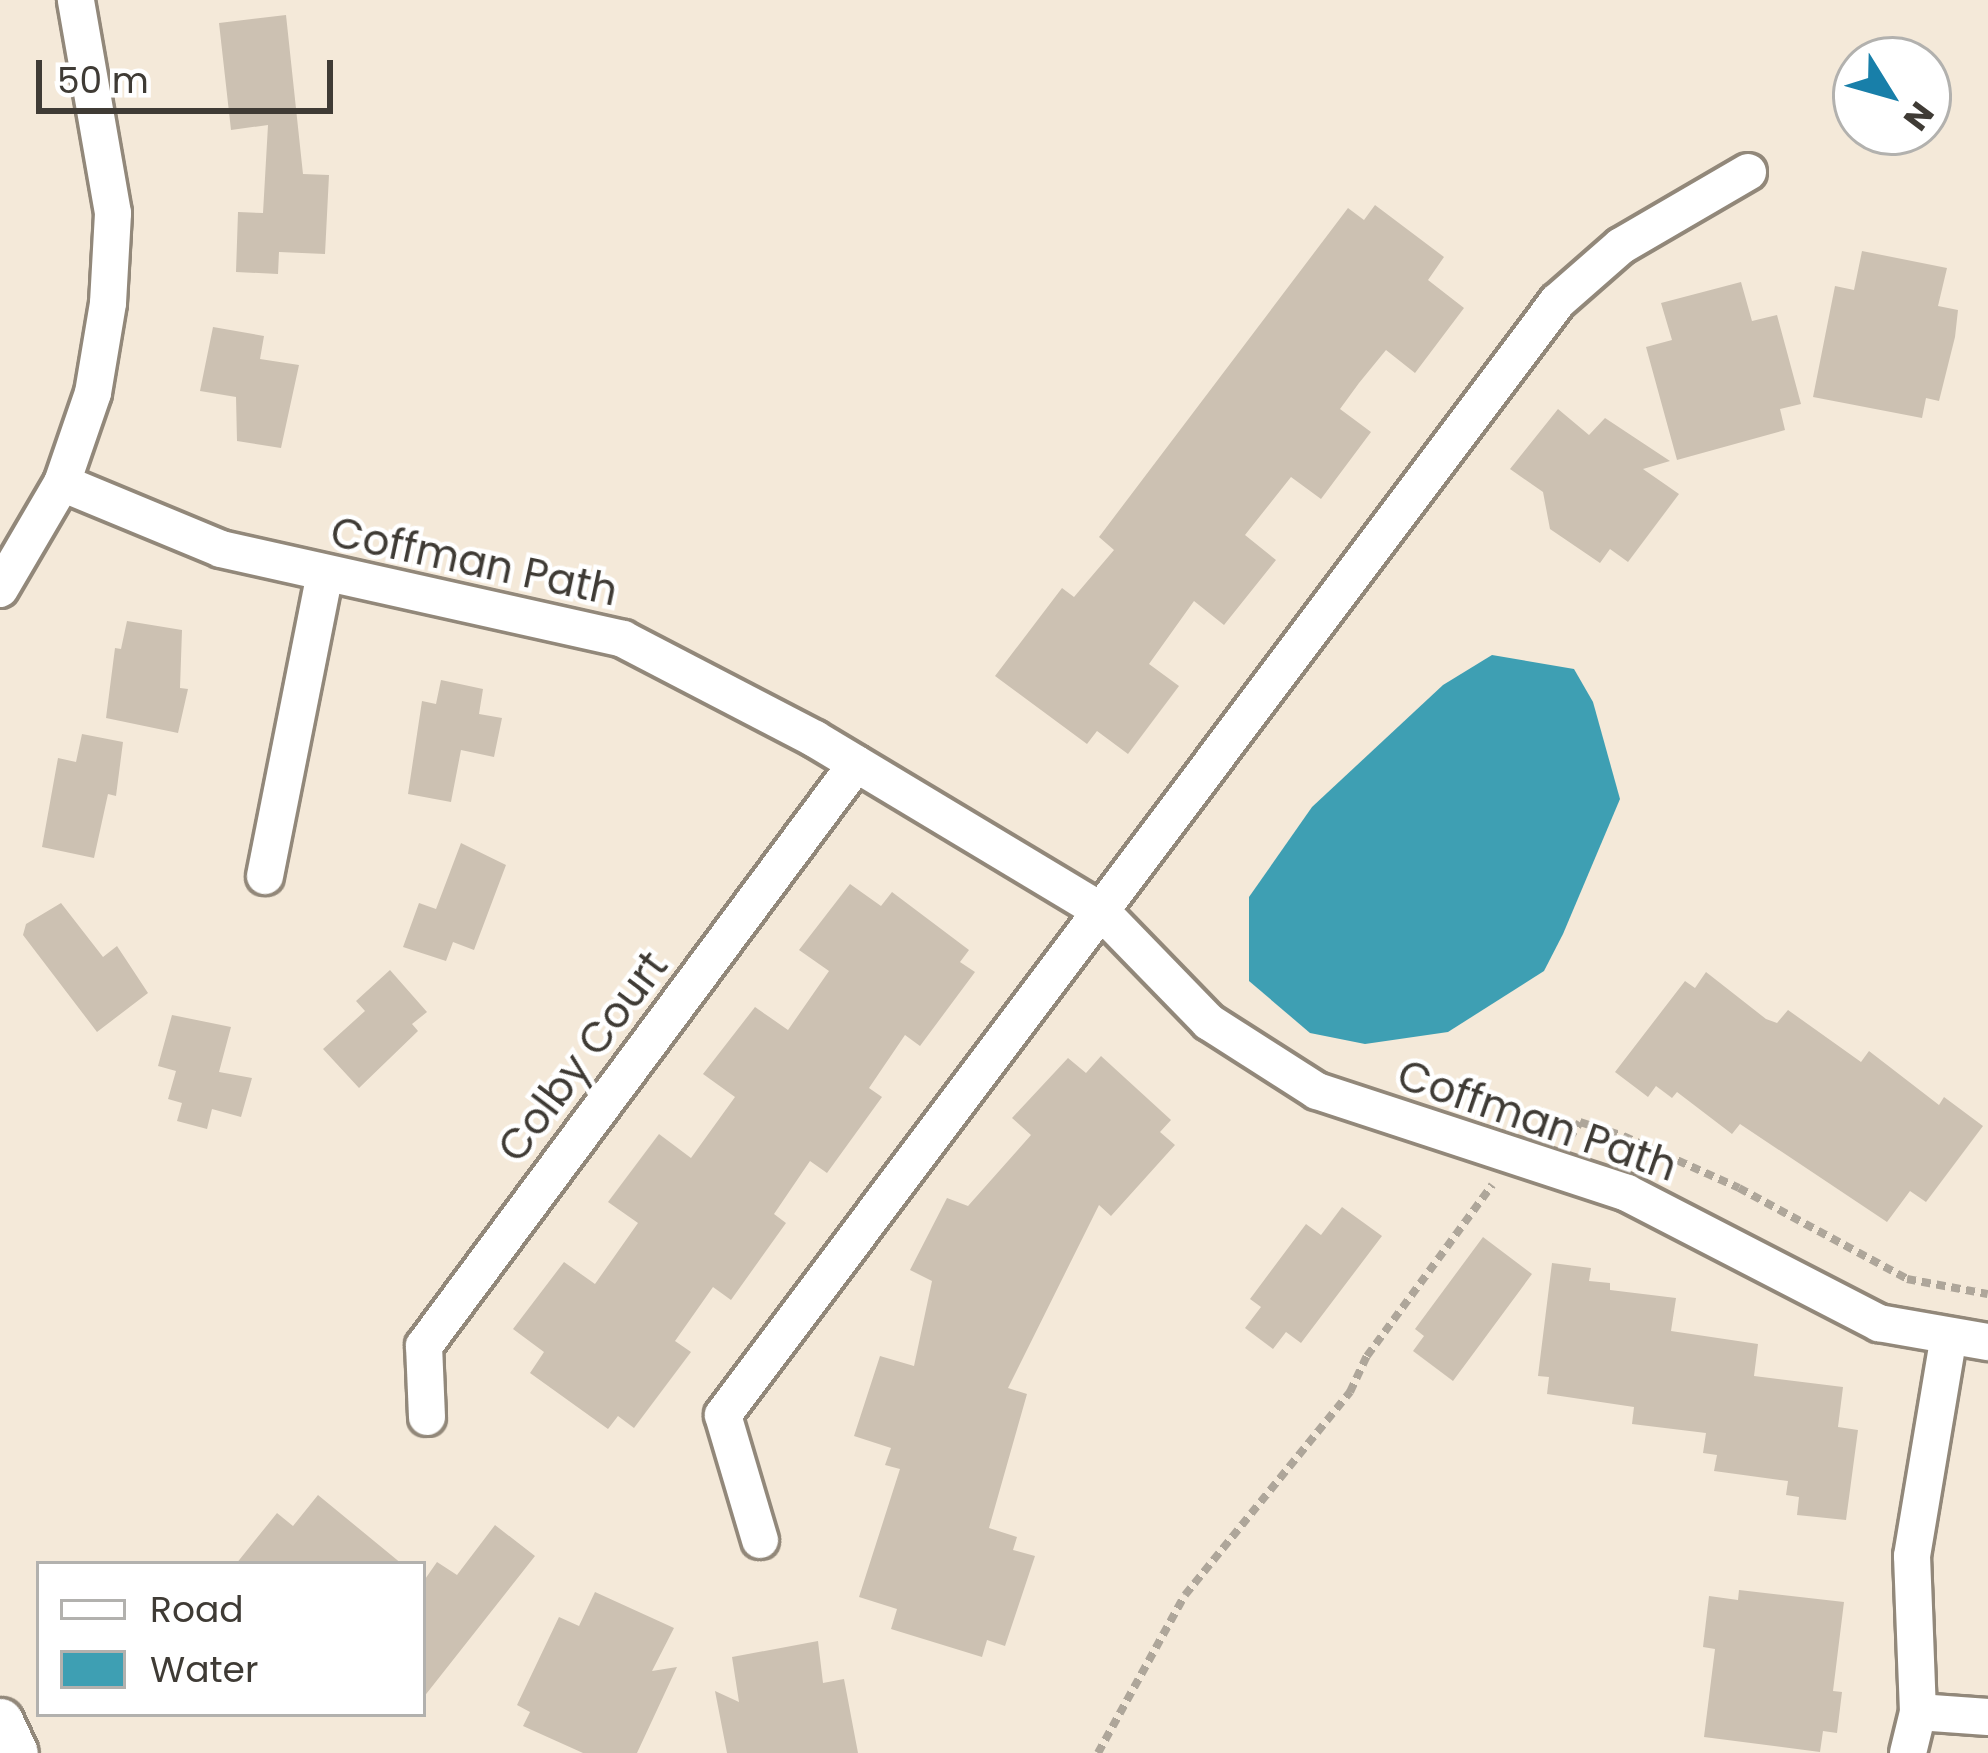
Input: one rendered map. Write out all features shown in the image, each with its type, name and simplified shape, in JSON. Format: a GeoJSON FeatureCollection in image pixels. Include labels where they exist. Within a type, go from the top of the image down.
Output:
{"type":"FeatureCollection","features":[{"type":"Feature","properties":{"kind":"street"},"geometry":{"type":"LineString","coordinates":[[0,590],[62,483],[93,393],[113,213],[76,0]]}},
{"type":"Feature","properties":{"kind":"street"},"geometry":{"type":"LineString","coordinates":[[760,1540],[723,1415],[1557,302],[1622,247],[1748,172]]}},
{"type":"Feature","properties":{"kind":"street","name":"Coffman Path"},"geometry":{"type":"LineString","coordinates":[[62,483],[221,549],[623,639],[856,764],[1100,910],[1209,1022],[1279,1072],[1356,1108],[1552,1164],[1694,1223],[1879,1323],[1948,1341],[1988,1342]]}},
{"type":"Feature","properties":{"kind":"street"},"geometry":{"type":"LineString","coordinates":[[265,876],[325,574]]}},
{"type":"Feature","properties":{"kind":"street","name":"Colby Court"},"geometry":{"type":"LineString","coordinates":[[427,1418],[424,1346],[856,764]]}},
{"type":"Feature","properties":{"kind":"street"},"geometry":{"type":"LineString","coordinates":[[1908,1753],[1918,1712],[1912,1556],[1948,1341]]}},
{"type":"Feature","properties":{"kind":"street"},"geometry":{"type":"LineString","coordinates":[[1918,1712],[1988,1718]]}},
{"type":"Feature","properties":{"kind":"street"},"geometry":{"type":"LineString","coordinates":[[0,1720],[15,1753]]}},
{"type":"Feature","properties":{"kind":"path"},"geometry":{"type":"LineString","coordinates":[[1552,1164],[1580,1122],[1739,1188],[1907,1280],[1988,1294]]}},
{"type":"Feature","properties":{"kind":"path"},"geometry":{"type":"LineString","coordinates":[[1098,1753],[1185,1595],[1340,1405],[1516,1153]]}},
{"type":"Feature","properties":{"kind":"water"},"geometry":{"type":"Polygon","coordinates":[[[1492,655],[1574,669],[1593,702],[1620,799],[1563,934],[1544,971],[1448,1032],[1365,1044],[1310,1033],[1249,981],[1249,897],[1312,807],[1443,685],[1492,655]]]}},
{"type":"Feature","properties":{"kind":"building"},"geometry":{"type":"Polygon","coordinates":[[[286,15],[303,174],[329,175],[325,254],[279,252],[278,274],[236,272],[238,212],[263,213],[268,125],[231,130],[219,23],[286,15]]]}},
{"type":"Feature","properties":{"kind":"building"},"geometry":{"type":"Polygon","coordinates":[[[1375,205],[1444,257],[1428,280],[1464,308],[1415,373],[1386,350],[1359,383],[1340,409],[1371,432],[1321,499],[1291,477],[1245,535],[1276,560],[1224,625],[1194,601],[1149,664],[1179,686],[1128,754],[1097,731],[1087,744],[995,676],[1062,588],[1074,597],[1114,550],[1099,537],[1348,208],[1364,220],[1375,205]]]}},
{"type":"Feature","properties":{"kind":"building"},"geometry":{"type":"Polygon","coordinates":[[[1862,251],[1947,268],[1938,306],[1958,310],[1955,337],[1939,401],[1926,398],[1922,418],[1813,397],[1835,286],[1854,290],[1862,251]]]}},
{"type":"Feature","properties":{"kind":"building"},"geometry":{"type":"Polygon","coordinates":[[[1741,282],[1752,321],[1777,315],[1801,404],[1780,409],[1785,430],[1677,460],[1646,347],[1672,340],[1661,303],[1741,282]]]}},
{"type":"Feature","properties":{"kind":"building"},"geometry":{"type":"Polygon","coordinates":[[[213,327],[264,336],[260,359],[299,365],[281,448],[237,441],[236,397],[200,391],[213,327]]]}},
{"type":"Feature","properties":{"kind":"building"},"geometry":{"type":"Polygon","coordinates":[[[1558,409],[1589,435],[1605,418],[1670,461],[1643,469],[1679,494],[1628,562],[1610,549],[1600,563],[1550,529],[1543,492],[1510,469],[1558,409]]]}},
{"type":"Feature","properties":{"kind":"building"},"geometry":{"type":"Polygon","coordinates":[[[127,621],[182,630],[180,688],[188,689],[178,733],[106,718],[115,648],[121,649],[127,621]]]}},
{"type":"Feature","properties":{"kind":"building"},"geometry":{"type":"Polygon","coordinates":[[[441,680],[483,689],[479,714],[502,718],[494,757],[461,750],[451,802],[408,794],[422,701],[436,704],[441,680]]]}},
{"type":"Feature","properties":{"kind":"building"},"geometry":{"type":"Polygon","coordinates":[[[82,734],[123,742],[116,796],[108,794],[94,858],[42,847],[58,758],[76,762],[82,734]]]}},
{"type":"Feature","properties":{"kind":"building"},"geometry":{"type":"Polygon","coordinates":[[[461,843],[506,865],[474,950],[453,942],[446,961],[403,947],[419,903],[436,909],[461,843]]]}},
{"type":"Feature","properties":{"kind":"building"},"geometry":{"type":"Polygon","coordinates":[[[850,884],[881,906],[892,892],[969,950],[960,962],[975,972],[920,1046],[905,1035],[869,1088],[882,1097],[827,1173],[810,1161],[774,1214],[786,1223],[731,1300],[713,1287],[675,1341],[691,1352],[634,1428],[618,1416],[608,1429],[530,1373],[544,1352],[513,1329],[564,1262],[595,1284],[638,1223],[608,1202],[659,1134],[691,1158],[735,1097],[703,1074],[755,1007],[788,1030],[829,971],[799,950],[850,884]]]}},
{"type":"Feature","properties":{"kind":"building"},"geometry":{"type":"Polygon","coordinates":[[[61,903],[103,957],[117,946],[148,993],[97,1032],[23,935],[26,924],[61,903]]]}},
{"type":"Feature","properties":{"kind":"building"},"geometry":{"type":"Polygon","coordinates":[[[390,970],[427,1012],[412,1024],[418,1031],[359,1088],[323,1049],[365,1011],[356,1001],[390,970]]]}},
{"type":"Feature","properties":{"kind":"building"},"geometry":{"type":"Polygon","coordinates":[[[1706,972],[1766,1019],[1777,1023],[1788,1010],[1861,1062],[1869,1051],[1939,1105],[1944,1097],[1983,1126],[1926,1202],[1910,1191],[1887,1222],[1740,1124],[1732,1134],[1677,1092],[1672,1098],[1656,1086],[1648,1097],[1615,1072],[1685,981],[1695,988],[1706,972]]]}},
{"type":"Feature","properties":{"kind":"building"},"geometry":{"type":"Polygon","coordinates":[[[172,1015],[231,1027],[219,1072],[252,1078],[241,1117],[212,1109],[207,1129],[177,1121],[182,1103],[168,1099],[176,1071],[158,1066],[172,1015]]]}},
{"type":"Feature","properties":{"kind":"building"},"geometry":{"type":"Polygon","coordinates":[[[1101,1056],[1171,1120],[1160,1132],[1175,1145],[1111,1216],[1099,1205],[1008,1388],[1027,1394],[989,1528],[1017,1537],[1013,1550],[1035,1556],[1005,1646],[987,1640],[982,1657],[891,1629],[897,1609],[859,1597],[900,1469],[885,1465],[891,1448],[854,1436],[880,1356],[914,1366],[932,1281],[910,1270],[947,1198],[968,1206],[1031,1135],[1012,1118],[1068,1058],[1086,1073],[1101,1056]]]}},
{"type":"Feature","properties":{"kind":"building"},"geometry":{"type":"Polygon","coordinates":[[[1342,1207],[1382,1236],[1301,1343],[1286,1332],[1273,1349],[1245,1328],[1261,1307],[1250,1299],[1306,1224],[1321,1235],[1342,1207]]]}},
{"type":"Feature","properties":{"kind":"building"},"geometry":{"type":"Polygon","coordinates":[[[1483,1237],[1532,1274],[1453,1381],[1413,1351],[1424,1336],[1415,1329],[1483,1237]]]}},
{"type":"Feature","properties":{"kind":"building"},"geometry":{"type":"Polygon","coordinates":[[[1552,1263],[1591,1268],[1589,1281],[1610,1283],[1610,1290],[1676,1298],[1671,1331],[1758,1344],[1754,1376],[1843,1387],[1838,1427],[1858,1430],[1846,1520],[1797,1515],[1799,1497],[1786,1495],[1788,1481],[1714,1471],[1717,1455],[1703,1453],[1706,1433],[1632,1424],[1634,1407],[1547,1394],[1549,1377],[1538,1376],[1552,1263]]]}},
{"type":"Feature","properties":{"kind":"building"},"geometry":{"type":"Polygon","coordinates":[[[318,1495],[398,1561],[238,1561],[277,1513],[293,1526],[318,1495]]]}},
{"type":"Feature","properties":{"kind":"building"},"geometry":{"type":"Polygon","coordinates":[[[495,1525],[535,1556],[426,1694],[426,1578],[437,1562],[457,1575],[495,1525]]]}},
{"type":"Feature","properties":{"kind":"building"},"geometry":{"type":"Polygon","coordinates":[[[1739,1590],[1844,1602],[1833,1691],[1842,1692],[1837,1733],[1823,1731],[1820,1752],[1704,1737],[1715,1649],[1703,1647],[1709,1596],[1738,1600],[1739,1590]]]}},
{"type":"Feature","properties":{"kind":"building"},"geometry":{"type":"Polygon","coordinates":[[[595,1592],[674,1628],[652,1671],[677,1667],[637,1753],[583,1753],[523,1726],[530,1712],[517,1705],[559,1617],[579,1626],[595,1592]]]}},
{"type":"Feature","properties":{"kind":"building"},"geometry":{"type":"Polygon","coordinates":[[[818,1641],[823,1683],[844,1679],[858,1753],[727,1753],[715,1691],[739,1702],[732,1657],[818,1641]]]}}]}
